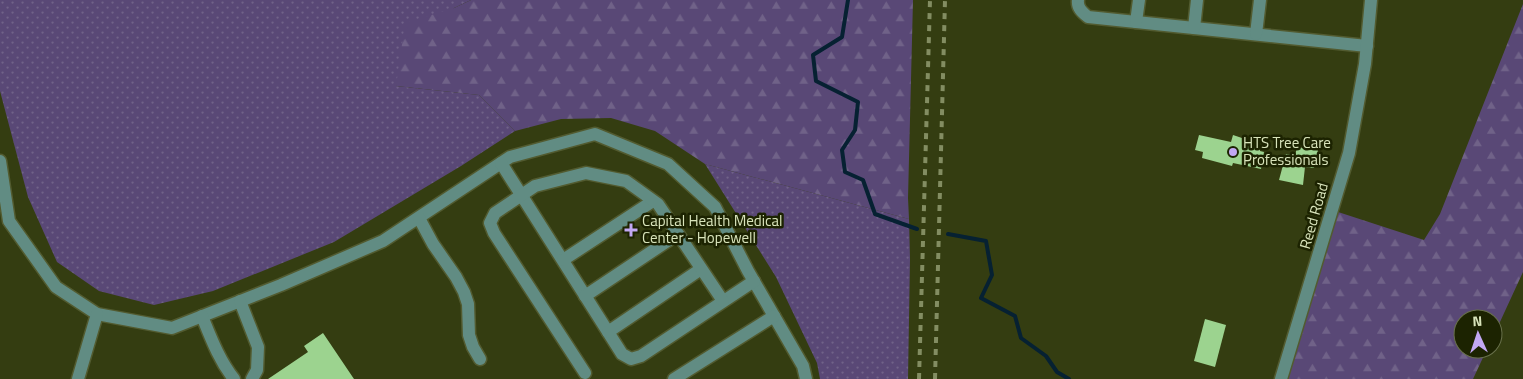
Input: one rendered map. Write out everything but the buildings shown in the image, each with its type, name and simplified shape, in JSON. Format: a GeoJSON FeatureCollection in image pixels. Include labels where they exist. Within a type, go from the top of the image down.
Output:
{"type":"FeatureCollection","features":[{"type":"Feature","properties":{"kind":"street"},"geometry":{"type":"LineString","coordinates":[[1136,22],[1139,0]]}},
{"type":"Feature","properties":{"kind":"street"},"geometry":{"type":"LineString","coordinates":[[1194,28],[1198,0]]}},
{"type":"Feature","properties":{"kind":"street"},"geometry":{"type":"LineString","coordinates":[[1256,34],[1260,0]]}},
{"type":"Feature","properties":{"kind":"street","name":"Reed Road"},"geometry":{"type":"LineString","coordinates":[[1281,379],[1349,153],[1367,46],[1371,0]]}},
{"type":"Feature","properties":{"kind":"street"},"geometry":{"type":"LineString","coordinates":[[1078,2],[1081,12],[1088,16],[1367,46]]}},
{"type":"Feature","properties":{"kind":"street"},"geometry":{"type":"LineString","coordinates":[[0,161],[9,221],[56,287],[97,314],[172,328],[383,241],[510,158],[595,134],[668,164],[715,207],[754,282],[803,366],[806,379]]}},
{"type":"Feature","properties":{"kind":"street"},"geometry":{"type":"LineString","coordinates":[[501,163],[622,354],[631,359],[641,356],[722,301],[754,282]]}},
{"type":"Feature","properties":{"kind":"street"},"geometry":{"type":"LineString","coordinates":[[585,373],[494,233],[490,223],[495,213],[535,186],[586,173],[626,181],[658,204],[722,301]]}},
{"type":"Feature","properties":{"kind":"street"},"geometry":{"type":"LineString","coordinates":[[563,260],[653,200]]}},
{"type":"Feature","properties":{"kind":"street"},"geometry":{"type":"LineString","coordinates":[[419,218],[433,244],[464,292],[468,304],[469,335],[480,359]]}},
{"type":"Feature","properties":{"kind":"street"},"geometry":{"type":"LineString","coordinates":[[585,296],[678,234]]}},
{"type":"Feature","properties":{"kind":"street"},"geometry":{"type":"LineString","coordinates":[[608,332],[701,269]]}},
{"type":"Feature","properties":{"kind":"street"},"geometry":{"type":"LineString","coordinates":[[240,301],[258,347],[258,370],[252,379]]}},
{"type":"Feature","properties":{"kind":"street"},"geometry":{"type":"LineString","coordinates":[[78,379],[97,314]]}},
{"type":"Feature","properties":{"kind":"street"},"geometry":{"type":"LineString","coordinates":[[202,316],[216,351],[234,379]]}},
{"type":"Feature","properties":{"kind":"street"},"geometry":{"type":"LineString","coordinates":[[674,379],[774,316]]}},
{"type":"Feature","properties":{"kind":"green space"},"geometry":{"type":"Polygon","coordinates":[[[0,0],[471,0],[454,8],[396,86],[479,95],[515,131],[461,166],[334,242],[213,291],[154,305],[99,291],[57,262],[28,197],[0,91],[0,0]]]}},
{"type":"Feature","properties":{"kind":"green space"},"geometry":{"type":"Polygon","coordinates":[[[471,0],[913,0],[909,219],[705,164],[655,131],[611,118],[561,119],[515,131],[479,95],[396,86],[405,23],[454,8],[471,0]]]}},
{"type":"Feature","properties":{"kind":"green space"},"geometry":{"type":"Polygon","coordinates":[[[1523,4],[1523,272],[1503,315],[1503,309],[1453,309],[1453,359],[1482,359],[1473,379],[1285,379],[1335,211],[1424,240],[1440,214],[1523,4]]]}},
{"type":"Feature","properties":{"kind":"green space"},"geometry":{"type":"Polygon","coordinates":[[[705,164],[909,219],[908,379],[820,379],[817,363],[776,277],[705,164]]]}},
{"type":"Feature","properties":{"kind":"waterway"},"geometry":{"type":"LineString","coordinates":[[848,0],[842,37],[813,55],[816,81],[858,102],[855,130],[842,150],[845,172],[863,180],[875,214],[917,229]]}},
{"type":"Feature","properties":{"kind":"waterway"},"geometry":{"type":"LineString","coordinates":[[948,234],[986,241],[992,275],[981,298],[1015,316],[1021,338],[1046,356],[1057,372],[1069,379]]}},
{"type":"Feature","properties":{"kind":"railway"},"geometry":{"type":"LineString","coordinates":[[919,379],[930,0]]}},
{"type":"Feature","properties":{"kind":"railway"},"geometry":{"type":"LineString","coordinates":[[935,379],[945,0]]}},
{"type":"Feature","properties":{"kind":"place","name":"HTS Tree Care Professionals"},"geometry":{"type":"Point","coordinates":[1233,152]}},
{"type":"Feature","properties":{"kind":"place","name":"Capital Health Medical Center - Hopewell"},"geometry":{"type":"Point","coordinates":[631,230]}}]}
